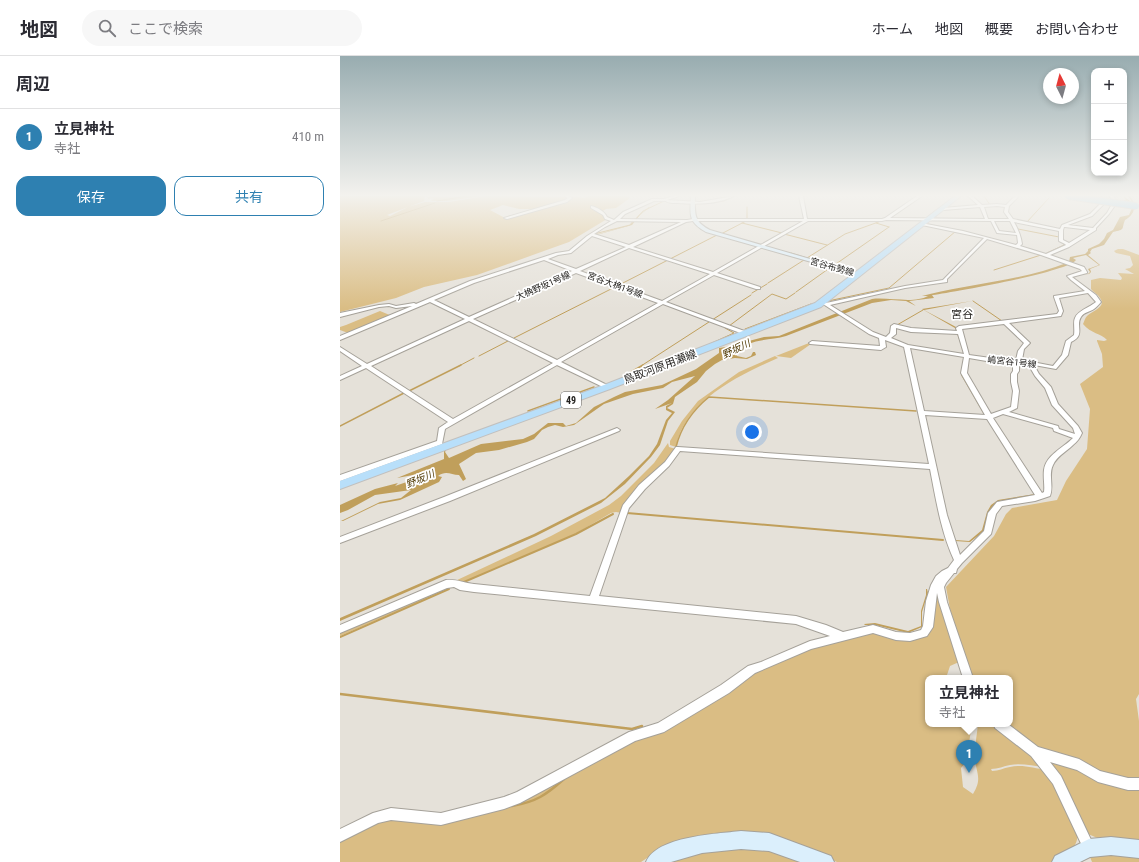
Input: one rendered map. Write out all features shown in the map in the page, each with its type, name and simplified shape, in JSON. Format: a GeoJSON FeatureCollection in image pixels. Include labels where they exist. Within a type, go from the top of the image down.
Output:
{"type":"FeatureCollection","features":[{"type":"Feature","properties":{"kind":"main road","name":"鳥取河原用瀬線"},"geometry":{"type":"LineString","coordinates":[[340,485],[607,387],[745,333],[826,304],[859,274],[910,234]]}},
{"type":"Feature","properties":{"kind":"street","name":"宮谷大桷1号線"},"geometry":{"type":"LineString","coordinates":[[576,271],[661,234]]}},
{"type":"Feature","properties":{"kind":"street","name":"宮谷布勢線"},"geometry":{"type":"LineString","coordinates":[[717,234],[859,274]]}},
{"type":"Feature","properties":{"kind":"street"},"geometry":{"type":"LineString","coordinates":[[340,478],[440,442],[442,428],[782,234]]}},
{"type":"Feature","properties":{"kind":"street"},"geometry":{"type":"LineString","coordinates":[[970,234],[1047,255],[1068,246],[1088,234]]}},
{"type":"Feature","properties":{"kind":"street"},"geometry":{"type":"LineString","coordinates":[[1014,234],[1018,234],[1020,242],[1016,246]]}},
{"type":"Feature","properties":{"kind":"street"},"geometry":{"type":"LineString","coordinates":[[1062,234],[1061,241],[1067,243],[1068,246]]}},
{"type":"Feature","properties":{"kind":"street"},"geometry":{"type":"LineString","coordinates":[[340,338],[472,282],[544,259],[555,254],[570,252],[592,235],[758,288]]}},
{"type":"Feature","properties":{"kind":"street"},"geometry":{"type":"LineString","coordinates":[[826,304],[905,287],[944,281],[986,238]]}},
{"type":"Feature","properties":{"kind":"street","name":"嶋宮谷1号線"},"geometry":{"type":"LineString","coordinates":[[826,304],[853,322],[884,338],[907,346],[967,356],[1030,363],[1054,368],[1062,359],[1069,341],[1073,340],[1078,334],[1079,329],[1076,318],[1082,312],[1092,308],[1099,302],[1096,295],[1087,292],[1069,276],[1085,272],[1082,268],[1047,255]]}},
{"type":"Feature","properties":{"kind":"street","name":"大桷野坂1号線"},"geometry":{"type":"LineString","coordinates":[[544,259],[576,271]]}},
{"type":"Feature","properties":{"kind":"street","name":"宮谷大桷1号線"},"geometry":{"type":"LineString","coordinates":[[576,271],[745,333]]}},
{"type":"Feature","properties":{"kind":"street","name":"大桷野坂1号線"},"geometry":{"type":"LineString","coordinates":[[340,378],[576,271]]}},
{"type":"Feature","properties":{"kind":"street"},"geometry":{"type":"LineString","coordinates":[[1040,496],[989,417],[964,373],[967,356],[959,328],[1059,315],[1061,311],[1056,297],[1087,292]]}},
{"type":"Feature","properties":{"kind":"street"},"geometry":{"type":"LineString","coordinates":[[340,315],[379,306],[389,305],[396,307],[429,301],[470,319],[607,387]]}},
{"type":"Feature","properties":{"kind":"street"},"geometry":{"type":"LineString","coordinates":[[402,306],[409,310]]}},
{"type":"Feature","properties":{"kind":"street"},"geometry":{"type":"LineString","coordinates":[[921,413],[989,417],[1014,408],[1016,391],[1014,374],[1021,348],[1023,344],[1027,343],[1005,322]]}},
{"type":"Feature","properties":{"kind":"street"},"geometry":{"type":"LineString","coordinates":[[812,343],[881,348],[883,347],[884,338],[893,334],[894,326],[911,330],[960,333]]}},
{"type":"Feature","properties":{"kind":"street"},"geometry":{"type":"LineString","coordinates":[[907,346],[931,467],[954,551],[956,565]]}},
{"type":"Feature","properties":{"kind":"street"},"geometry":{"type":"LineString","coordinates":[[340,349],[452,422]]}},
{"type":"Feature","properties":{"kind":"street"},"geometry":{"type":"LineString","coordinates":[[967,675],[941,593],[940,587],[942,581],[988,532],[992,513],[1000,504],[1047,494],[1048,468],[1055,457],[1077,437],[1079,433],[1076,427],[1054,405],[1048,387],[1030,363]]}},
{"type":"Feature","properties":{"kind":"street"},"geometry":{"type":"LineString","coordinates":[[1003,412],[1056,427],[1056,430],[1077,437]]}},
{"type":"Feature","properties":{"kind":"street"},"geometry":{"type":"LineString","coordinates":[[340,540],[447,499],[617,430]]}},
{"type":"Feature","properties":{"kind":"street"},"geometry":{"type":"LineString","coordinates":[[593,600],[626,507],[642,487],[667,464],[678,449],[931,467]]}},
{"type":"Feature","properties":{"kind":"street"},"geometry":{"type":"LineString","coordinates":[[340,836],[377,817],[391,814],[441,820],[520,798],[619,742],[660,728],[725,689],[752,669],[810,646],[859,632],[873,630],[896,636],[910,637],[924,633],[928,627],[935,582],[945,572],[956,565]]}},
{"type":"Feature","properties":{"kind":"street"},"geometry":{"type":"LineString","coordinates":[[340,629],[451,583],[474,588],[796,620],[826,629],[843,637]]}},
{"type":"Feature","properties":{"kind":"street"},"geometry":{"type":"LineString","coordinates":[[1003,727],[1035,752],[1057,780],[1089,848]]}},
{"type":"Feature","properties":{"kind":"street"},"geometry":{"type":"LineString","coordinates":[[1035,752],[1079,765],[1098,776],[1128,784],[1139,784]]}},
{"type":"Feature","properties":{"kind":"street"},"geometry":{"type":"LineString","coordinates":[[655,862],[670,852],[702,844],[742,840],[769,842],[825,862]]}},
{"type":"Feature","properties":{"kind":"street"},"geometry":{"type":"LineString","coordinates":[[1061,862],[1089,848],[1111,846],[1139,849]]}},
{"type":"Feature","properties":{"kind":"shaded area"},"geometry":{"type":"Polygon","coordinates":[[[340,234],[583,234],[569,242],[477,275],[424,287],[396,298],[340,312],[340,234]]]}},
{"type":"Feature","properties":{"kind":"shaded area"},"geometry":{"type":"Polygon","coordinates":[[[1123,249],[1139,255],[1139,694],[1136,699],[1139,721],[1139,783],[1128,781],[1040,752],[1007,727],[1013,727],[1013,675],[971,675],[950,609],[946,587],[994,536],[1006,514],[1012,508],[1057,500],[1066,481],[1087,449],[1090,409],[1080,384],[1103,367],[1102,354],[1097,340],[1107,340],[1089,330],[1083,324],[1087,316],[1102,304],[1102,301],[1091,289],[1091,280],[1100,278],[1121,280],[1122,278],[1118,273],[1134,274],[1125,269],[1130,268],[1133,265],[1130,256],[1116,253],[1114,251],[1123,249]]]}},
{"type":"Feature","properties":{"kind":"shaded area"},"geometry":{"type":"Polygon","coordinates":[[[380,311],[392,316],[348,333],[340,330],[340,327],[380,311]]]}},
{"type":"Feature","properties":{"kind":"shaded area"},"geometry":{"type":"Polygon","coordinates":[[[809,343],[811,344],[791,358],[776,356],[809,343]]]}},
{"type":"Feature","properties":{"kind":"shaded area"},"geometry":{"type":"Polygon","coordinates":[[[775,356],[778,358],[731,382],[702,403],[690,416],[681,431],[676,447],[670,445],[670,441],[682,421],[698,401],[739,372],[775,356]]]}},
{"type":"Feature","properties":{"kind":"shaded area"},"geometry":{"type":"Polygon","coordinates":[[[668,443],[669,447],[676,449],[673,454],[622,513],[611,513],[575,534],[460,584],[455,581],[551,536],[609,505],[621,496],[654,463],[668,443]]]}},
{"type":"Feature","properties":{"kind":"shaded area"},"geometry":{"type":"Polygon","coordinates":[[[940,579],[959,662],[950,666],[947,675],[925,675],[925,727],[972,727],[966,762],[961,768],[963,787],[973,794],[978,781],[975,760],[978,727],[998,727],[1013,737],[1044,767],[1014,764],[991,769],[994,771],[1019,766],[1046,770],[1077,831],[1074,847],[1051,862],[837,862],[788,842],[656,852],[641,862],[340,862],[340,839],[379,819],[435,822],[516,802],[753,670],[809,648],[867,632],[915,638],[930,619],[940,579]]]}},
{"type":"Feature","properties":{"kind":"shaded area"},"geometry":{"type":"Polygon","coordinates":[[[447,585],[455,586],[340,636],[340,631],[447,585]]]}},
{"type":"Feature","properties":{"kind":"shaded area"},"geometry":{"type":"Polygon","coordinates":[[[1039,755],[1139,786],[1139,845],[1103,839],[1090,835],[1084,831],[1039,755]]]}},
{"type":"Feature","properties":{"kind":"shaded area"},"geometry":{"type":"Polygon","coordinates":[[[754,848],[775,851],[807,862],[664,862],[709,851],[754,848]]]}},
{"type":"Feature","properties":{"kind":"shaded area"},"geometry":{"type":"Polygon","coordinates":[[[1099,854],[1139,856],[1139,862],[1092,862],[1090,857],[1099,854]]]}},
{"type":"Feature","properties":{"kind":"water","name":"野坂川"},"geometry":{"type":"Polygon","coordinates":[[[1107,234],[1112,234],[1104,245],[1092,249],[1090,252],[1091,253],[1088,255],[1100,265],[1090,269],[1091,272],[1089,274],[1073,276],[1088,274],[1090,272],[1088,269],[1099,265],[1086,255],[1073,258],[1076,260],[1068,265],[1033,276],[932,295],[934,298],[909,301],[916,306],[906,301],[891,300],[872,303],[786,336],[746,345],[736,354],[737,356],[746,358],[751,356],[753,352],[755,352],[756,355],[747,359],[735,358],[722,360],[706,371],[697,382],[675,397],[673,404],[667,408],[675,412],[668,421],[660,445],[651,457],[625,484],[601,503],[536,536],[340,621],[340,618],[534,534],[605,498],[649,456],[657,444],[666,420],[672,413],[666,410],[666,406],[672,403],[655,409],[668,400],[695,376],[672,382],[663,388],[633,394],[604,404],[574,425],[563,427],[555,425],[548,427],[542,430],[534,439],[527,442],[499,450],[476,453],[459,464],[466,479],[463,481],[459,475],[444,473],[438,476],[442,477],[439,482],[400,500],[378,504],[341,521],[380,502],[401,498],[411,490],[375,495],[340,513],[340,505],[375,489],[398,483],[395,486],[427,475],[429,472],[397,478],[444,459],[444,449],[447,448],[445,452],[449,458],[481,444],[523,439],[534,434],[548,423],[563,423],[566,426],[576,423],[594,407],[625,392],[662,385],[696,369],[719,353],[719,348],[764,337],[779,336],[872,299],[916,300],[928,296],[922,296],[947,290],[1035,273],[1069,262],[1070,257],[1085,254],[1088,249],[1099,244],[1107,234]]]}},
{"type":"Feature","properties":{"kind":"water"},"geometry":{"type":"Polygon","coordinates":[[[591,237],[572,252],[579,245],[591,237]]]}},
{"type":"Feature","properties":{"kind":"water"},"geometry":{"type":"Polygon","coordinates":[[[530,265],[484,279],[436,299],[447,293],[483,279],[530,265]]]}},
{"type":"Feature","properties":{"kind":"water"},"geometry":{"type":"Polygon","coordinates":[[[972,301],[924,310],[956,327],[965,354],[962,372],[1032,490],[986,418],[961,375],[964,353],[955,328],[922,309],[972,301]]]}},
{"type":"Feature","properties":{"kind":"water"},"geometry":{"type":"Polygon","coordinates":[[[1035,494],[1036,496],[999,501],[993,506],[989,513],[984,531],[970,542],[955,541],[969,541],[982,530],[987,512],[991,505],[998,500],[1035,494]]]}},
{"type":"Feature","properties":{"kind":"water"},"geometry":{"type":"Polygon","coordinates":[[[926,589],[928,593],[922,612],[922,627],[908,633],[875,625],[864,624],[875,623],[908,631],[921,626],[921,611],[926,595],[926,589]]]}},
{"type":"Feature","properties":{"kind":"waterway"},"geometry":{"type":"LineString","coordinates":[[784,234],[827,245]]}},
{"type":"Feature","properties":{"kind":"waterway"},"geometry":{"type":"LineString","coordinates":[[791,253],[807,258],[846,234]]}},
{"type":"Feature","properties":{"kind":"waterway"},"geometry":{"type":"LineString","coordinates":[[833,266],[880,234]]}},
{"type":"Feature","properties":{"kind":"waterway"},"geometry":{"type":"LineString","coordinates":[[828,301],[889,288],[953,234]]}},
{"type":"Feature","properties":{"kind":"waterway"},"geometry":{"type":"LineString","coordinates":[[1042,234],[1059,237]]}},
{"type":"Feature","properties":{"kind":"waterway"},"geometry":{"type":"LineString","coordinates":[[670,259],[717,235]]}},
{"type":"Feature","properties":{"kind":"waterway"},"geometry":{"type":"LineString","coordinates":[[574,248],[580,242]]}},
{"type":"Feature","properties":{"kind":"waterway"},"geometry":{"type":"LineString","coordinates":[[1047,253],[1064,245],[1064,243]]}},
{"type":"Feature","properties":{"kind":"waterway"},"geometry":{"type":"LineString","coordinates":[[994,270],[1041,255]]}},
{"type":"Feature","properties":{"kind":"waterway"},"geometry":{"type":"LineString","coordinates":[[619,285],[668,260]]}},
{"type":"Feature","properties":{"kind":"waterway"},"geometry":{"type":"LineString","coordinates":[[768,283],[804,260]]}},
{"type":"Feature","properties":{"kind":"waterway"},"geometry":{"type":"LineString","coordinates":[[796,292],[831,267]]}},
{"type":"Feature","properties":{"kind":"waterway"},"geometry":{"type":"LineString","coordinates":[[752,293],[767,284]]}},
{"type":"Feature","properties":{"kind":"waterway"},"geometry":{"type":"LineString","coordinates":[[514,338],[615,287]]}},
{"type":"Feature","properties":{"kind":"waterway"},"geometry":{"type":"LineString","coordinates":[[729,326],[772,294],[786,299],[795,293]]}},
{"type":"Feature","properties":{"kind":"waterway"},"geometry":{"type":"LineString","coordinates":[[712,320],[751,295]]}},
{"type":"Feature","properties":{"kind":"waterway"},"geometry":{"type":"LineString","coordinates":[[973,301],[1002,321]]}},
{"type":"Feature","properties":{"kind":"waterway"},"geometry":{"type":"LineString","coordinates":[[745,329],[811,304]]}},
{"type":"Feature","properties":{"kind":"waterway"},"geometry":{"type":"LineString","coordinates":[[897,325],[923,310]]}},
{"type":"Feature","properties":{"kind":"waterway"},"geometry":{"type":"LineString","coordinates":[[641,366],[709,322]]}},
{"type":"Feature","properties":{"kind":"waterway"},"geometry":{"type":"LineString","coordinates":[[712,343],[734,333],[725,328]]}},
{"type":"Feature","properties":{"kind":"waterway"},"geometry":{"type":"LineString","coordinates":[[479,356],[508,341]]}},
{"type":"Feature","properties":{"kind":"waterway"},"geometry":{"type":"LineString","coordinates":[[459,366],[474,358]]}},
{"type":"Feature","properties":{"kind":"waterway"},"geometry":{"type":"LineString","coordinates":[[631,372],[643,365]]}},
{"type":"Feature","properties":{"kind":"waterway"},"geometry":{"type":"LineString","coordinates":[[409,391],[459,366]]}},
{"type":"Feature","properties":{"kind":"waterway"},"geometry":{"type":"LineString","coordinates":[[528,411],[594,387]]}},
{"type":"Feature","properties":{"kind":"waterway"},"geometry":{"type":"LineString","coordinates":[[340,426],[404,393]]}},
{"type":"Feature","properties":{"kind":"waterway"},"geometry":{"type":"LineString","coordinates":[[676,447],[688,419],[709,397],[916,411]]}},
{"type":"Feature","properties":{"kind":"waterway"},"geometry":{"type":"LineString","coordinates":[[627,513],[943,540]]}},
{"type":"Feature","properties":{"kind":"waterway"},"geometry":{"type":"LineString","coordinates":[[464,582],[576,534],[613,514]]}},
{"type":"Feature","properties":{"kind":"waterway"},"geometry":{"type":"LineString","coordinates":[[340,637],[449,589]]}},
{"type":"Feature","properties":{"kind":"waterway"},"geometry":{"type":"LineString","coordinates":[[340,694],[632,729],[642,726]]}},
{"type":"Feature","properties":{"kind":"waterway"},"geometry":{"type":"LineString","coordinates":[[512,806],[540,797],[564,779]]}},
{"type":"Feature","properties":{"kind":"place","name":"立見神社"},"geometry":{"type":"Point","coordinates":[969,773]}},
{"type":"Feature","properties":{"kind":"district","name":"宮谷"},"geometry":{"type":"Point","coordinates":[962,314]}}]}
